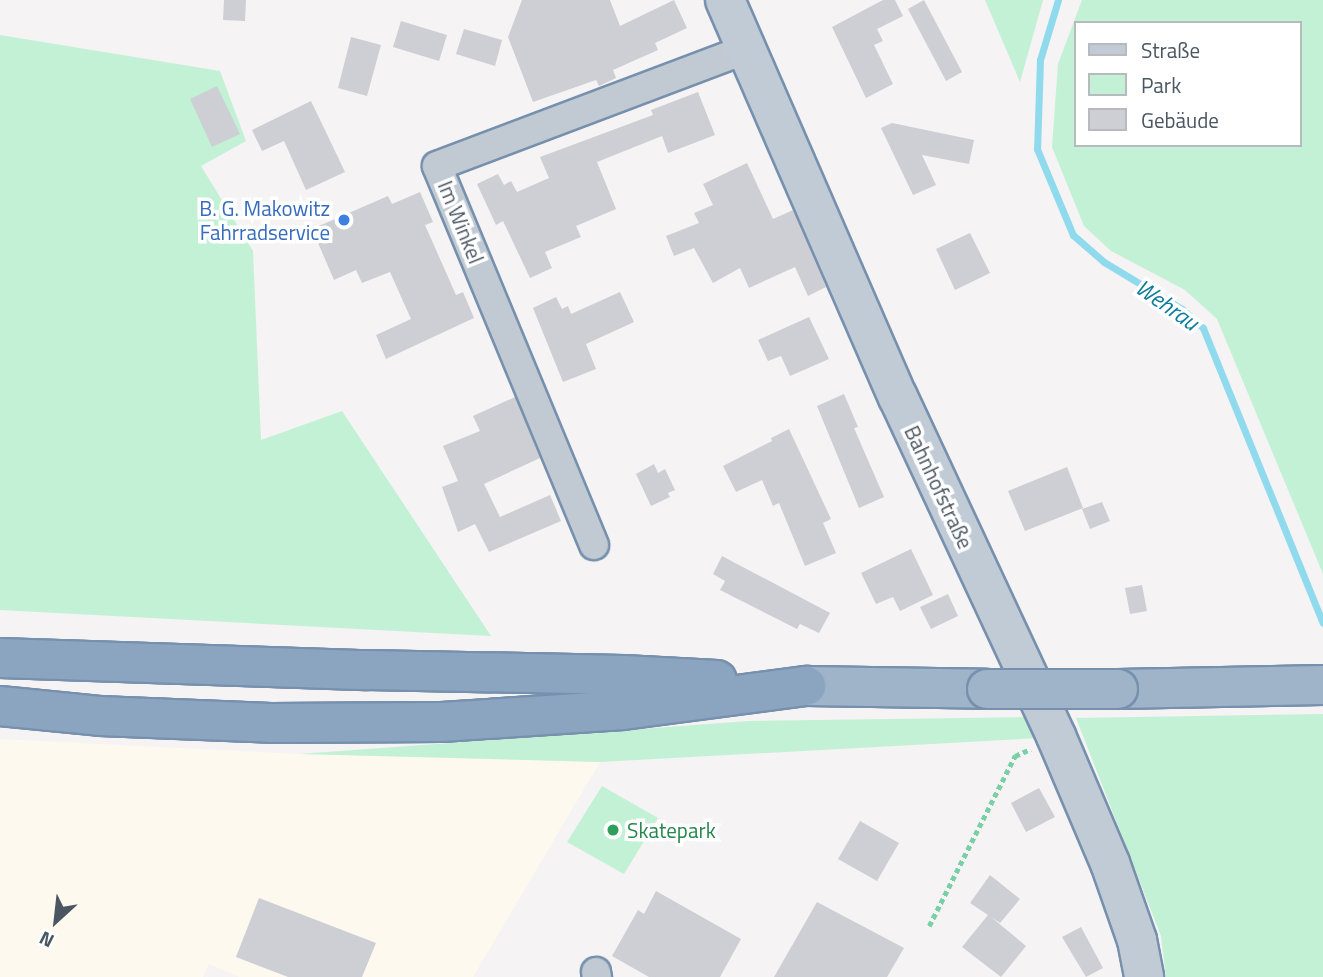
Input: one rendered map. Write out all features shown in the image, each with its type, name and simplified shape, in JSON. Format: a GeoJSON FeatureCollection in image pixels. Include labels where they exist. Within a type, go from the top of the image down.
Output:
{"type":"FeatureCollection","features":[{"type":"Feature","properties":{"kind":"highway"},"geometry":{"type":"LineString","coordinates":[[0,658],[624,675],[806,685],[987,689],[1323,685]]}},
{"type":"Feature","properties":{"kind":"highway"},"geometry":{"type":"LineString","coordinates":[[0,706],[100,716],[271,723],[442,722],[623,710],[806,685]]}},
{"type":"Feature","properties":{"kind":"main road","name":"Bahnhofstraße"},"geometry":{"type":"LineString","coordinates":[[725,0],[898,397],[1056,736],[1138,940],[1144,977]]}},
{"type":"Feature","properties":{"kind":"street","name":"Im Winkel"},"geometry":{"type":"LineString","coordinates":[[594,545],[437,166],[747,50]]}},
{"type":"Feature","properties":{"kind":"path"},"geometry":{"type":"LineString","coordinates":[[929,926],[1015,756],[1053,741],[1056,736]]}},
{"type":"Feature","properties":{"kind":"shaded area"},"geometry":{"type":"Polygon","coordinates":[[[0,739],[300,754],[600,762],[473,977],[240,977],[209,964],[203,977],[0,977],[0,739]]]}},
{"type":"Feature","properties":{"kind":"green space"},"geometry":{"type":"Polygon","coordinates":[[[985,0],[1043,0],[1020,82],[985,0]]]}},
{"type":"Feature","properties":{"kind":"green space"},"geometry":{"type":"Polygon","coordinates":[[[1082,0],[1323,0],[1323,574],[1217,319],[1185,290],[1111,251],[1084,226],[1052,147],[1058,64],[1074,21],[1074,147],[1302,147],[1302,21],[1074,21],[1082,0]]]}},
{"type":"Feature","properties":{"kind":"green space"},"geometry":{"type":"Polygon","coordinates":[[[0,35],[220,71],[246,141],[201,166],[253,251],[261,440],[342,411],[491,636],[0,610],[0,35]]]}},
{"type":"Feature","properties":{"kind":"green space"},"geometry":{"type":"Polygon","coordinates":[[[1323,714],[1323,977],[1166,977],[1161,936],[1076,718],[1323,714]]]}},
{"type":"Feature","properties":{"kind":"green space"},"geometry":{"type":"Polygon","coordinates":[[[1028,717],[1039,738],[600,762],[300,754],[749,721],[1028,717]]]}},
{"type":"Feature","properties":{"kind":"green space","name":"Skatepark"},"geometry":{"type":"Polygon","coordinates":[[[602,786],[658,818],[624,874],[567,842],[602,786]]]}},
{"type":"Feature","properties":{"kind":"building"},"geometry":{"type":"Polygon","coordinates":[[[224,0],[246,0],[245,21],[223,20],[224,0]]]}},
{"type":"Feature","properties":{"kind":"building"},"geometry":{"type":"Polygon","coordinates":[[[522,0],[610,0],[620,26],[674,0],[687,28],[655,43],[658,50],[613,70],[616,78],[599,86],[596,80],[533,102],[508,37],[522,0]]]}},
{"type":"Feature","properties":{"kind":"building"},"geometry":{"type":"Polygon","coordinates":[[[883,0],[895,0],[903,16],[877,29],[883,41],[874,45],[893,84],[866,98],[832,27],[883,0]]]}},
{"type":"Feature","properties":{"kind":"building"},"geometry":{"type":"Polygon","coordinates":[[[924,0],[962,72],[946,81],[908,9],[924,0]]]}},
{"type":"Feature","properties":{"kind":"building"},"geometry":{"type":"Polygon","coordinates":[[[401,21],[447,35],[439,61],[393,47],[401,21]]]}},
{"type":"Feature","properties":{"kind":"building"},"geometry":{"type":"Polygon","coordinates":[[[464,29],[502,40],[495,66],[456,54],[464,29]]]}},
{"type":"Feature","properties":{"kind":"building"},"geometry":{"type":"Polygon","coordinates":[[[351,37],[381,45],[367,96],[338,88],[351,37]]]}},
{"type":"Feature","properties":{"kind":"building"},"geometry":{"type":"Polygon","coordinates":[[[217,86],[240,134],[212,147],[190,99],[217,86]]]}},
{"type":"Feature","properties":{"kind":"building"},"geometry":{"type":"Polygon","coordinates":[[[698,92],[715,135],[668,153],[662,136],[597,162],[616,209],[576,226],[581,237],[545,252],[552,268],[530,278],[503,221],[496,225],[477,184],[498,174],[504,185],[511,181],[517,192],[549,178],[540,157],[653,115],[651,110],[698,92]]]}},
{"type":"Feature","properties":{"kind":"building"},"geometry":{"type":"Polygon","coordinates":[[[311,101],[345,172],[306,190],[284,141],[262,151],[252,130],[311,101]]]}},
{"type":"Feature","properties":{"kind":"building"},"geometry":{"type":"Polygon","coordinates":[[[892,123],[974,140],[969,164],[922,155],[936,185],[913,195],[881,128],[892,123]]]}},
{"type":"Feature","properties":{"kind":"building"},"geometry":{"type":"Polygon","coordinates":[[[747,163],[773,219],[793,210],[826,287],[808,296],[795,267],[749,288],[740,268],[713,283],[694,248],[674,256],[666,236],[699,223],[694,213],[713,205],[703,184],[747,163]]]}},
{"type":"Feature","properties":{"kind":"building"},"geometry":{"type":"Polygon","coordinates":[[[420,192],[433,222],[425,225],[456,295],[463,292],[474,318],[386,359],[376,335],[411,319],[390,272],[362,283],[356,270],[334,280],[312,229],[388,196],[392,204],[420,192]]]}},
{"type":"Feature","properties":{"kind":"building"},"geometry":{"type":"Polygon","coordinates":[[[970,233],[990,273],[955,290],[936,249],[970,233]]]}},
{"type":"Feature","properties":{"kind":"building"},"geometry":{"type":"Polygon","coordinates":[[[620,292],[634,322],[586,344],[596,369],[563,382],[533,308],[556,297],[562,309],[568,306],[571,314],[620,292]]]}},
{"type":"Feature","properties":{"kind":"building"},"geometry":{"type":"Polygon","coordinates":[[[809,317],[829,359],[790,376],[781,356],[768,361],[758,340],[809,317]]]}},
{"type":"Feature","properties":{"kind":"building"},"geometry":{"type":"Polygon","coordinates":[[[844,394],[858,427],[854,428],[884,497],[859,508],[817,406],[844,394]]]}},
{"type":"Feature","properties":{"kind":"building"},"geometry":{"type":"Polygon","coordinates":[[[515,397],[540,458],[484,484],[500,517],[550,495],[561,521],[489,552],[475,524],[458,532],[442,487],[458,481],[443,446],[480,431],[473,416],[515,397]]]}},
{"type":"Feature","properties":{"kind":"building"},"geometry":{"type":"Polygon","coordinates":[[[789,429],[831,519],[823,523],[836,553],[805,566],[779,503],[773,506],[762,480],[736,492],[723,466],[772,441],[771,438],[789,429]]]}},
{"type":"Feature","properties":{"kind":"building"},"geometry":{"type":"Polygon","coordinates":[[[654,464],[658,473],[665,469],[675,490],[668,493],[670,497],[651,506],[636,474],[654,464]]]}},
{"type":"Feature","properties":{"kind":"building"},"geometry":{"type":"Polygon","coordinates":[[[1067,467],[1083,508],[1025,531],[1008,491],[1067,467]]]}},
{"type":"Feature","properties":{"kind":"building"},"geometry":{"type":"Polygon","coordinates":[[[1102,502],[1110,521],[1090,529],[1082,509],[1102,502]]]}},
{"type":"Feature","properties":{"kind":"building"},"geometry":{"type":"Polygon","coordinates":[[[911,549],[933,595],[900,611],[893,597],[876,604],[861,573],[911,549]]]}},
{"type":"Feature","properties":{"kind":"building"},"geometry":{"type":"Polygon","coordinates":[[[722,556],[830,613],[819,633],[800,624],[797,629],[720,590],[725,581],[713,574],[722,556]]]}},
{"type":"Feature","properties":{"kind":"building"},"geometry":{"type":"Polygon","coordinates":[[[1142,585],[1147,611],[1130,614],[1125,588],[1142,585]]]}},
{"type":"Feature","properties":{"kind":"building"},"geometry":{"type":"Polygon","coordinates":[[[948,594],[958,616],[931,629],[920,607],[948,594]]]}},
{"type":"Feature","properties":{"kind":"building"},"geometry":{"type":"Polygon","coordinates":[[[1039,788],[1055,817],[1026,832],[1011,803],[1039,788]]]}},
{"type":"Feature","properties":{"kind":"building"},"geometry":{"type":"Polygon","coordinates":[[[860,821],[899,843],[877,881],[838,859],[860,821]]]}},
{"type":"Feature","properties":{"kind":"building"},"geometry":{"type":"Polygon","coordinates":[[[990,875],[1020,899],[1000,923],[991,917],[1026,946],[1001,977],[962,947],[988,915],[970,903],[990,875]]]}},
{"type":"Feature","properties":{"kind":"building"},"geometry":{"type":"Polygon","coordinates":[[[656,891],[741,939],[720,977],[649,977],[612,956],[638,910],[644,914],[656,891]]]}},
{"type":"Feature","properties":{"kind":"building"},"geometry":{"type":"Polygon","coordinates":[[[259,898],[376,943],[362,977],[288,977],[236,957],[259,898]]]}},
{"type":"Feature","properties":{"kind":"building"},"geometry":{"type":"Polygon","coordinates":[[[817,902],[904,948],[887,977],[774,977],[817,902]]]}},
{"type":"Feature","properties":{"kind":"building"},"geometry":{"type":"Polygon","coordinates":[[[1081,927],[1103,968],[1086,977],[1062,937],[1081,927]]]}},
{"type":"Feature","properties":{"kind":"waterway","name":"Wehrau"},"geometry":{"type":"LineString","coordinates":[[1058,0],[1040,60],[1037,149],[1073,235],[1104,262],[1182,309],[1203,328],[1323,623]]}},
{"type":"Feature","properties":{"kind":"place","name":"B. G. Makowitz Fahrradservice"},"geometry":{"type":"Point","coordinates":[344,220]}},
{"type":"Feature","properties":{"kind":"place","name":"Skatepark"},"geometry":{"type":"Point","coordinates":[613,830]}}]}
